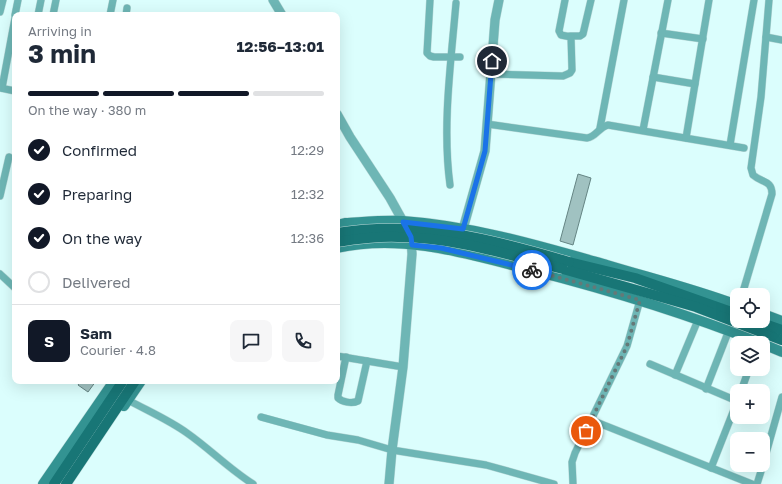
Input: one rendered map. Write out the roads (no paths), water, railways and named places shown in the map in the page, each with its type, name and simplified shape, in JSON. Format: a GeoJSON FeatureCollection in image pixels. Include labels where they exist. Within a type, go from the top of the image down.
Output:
{"type":"FeatureCollection","features":[{"type":"Feature","properties":{"kind":"main road"},"geometry":{"type":"LineString","coordinates":[[340,225],[361,222],[403,222],[463,229],[495,235],[555,250],[710,295],[730,302]]}},
{"type":"Feature","properties":{"kind":"main road"},"geometry":{"type":"LineString","coordinates":[[340,233],[362,229],[417,229],[456,234],[566,265],[696,307],[782,340]]}},
{"type":"Feature","properties":{"kind":"main road"},"geometry":{"type":"LineString","coordinates":[[340,242],[363,238],[398,236],[439,240],[635,278],[730,312]]}},
{"type":"Feature","properties":{"kind":"main road"},"geometry":{"type":"LineString","coordinates":[[340,248],[383,243],[441,248],[486,258],[597,287],[640,300],[743,336]]}},
{"type":"Feature","properties":{"kind":"main road"},"geometry":{"type":"LineString","coordinates":[[770,317],[782,321]]}},
{"type":"Feature","properties":{"kind":"main road"},"geometry":{"type":"LineString","coordinates":[[770,326],[782,330]]}},
{"type":"Feature","properties":{"kind":"main road"},"geometry":{"type":"LineString","coordinates":[[770,347],[782,352]]}},
{"type":"Feature","properties":{"kind":"main road"},"geometry":{"type":"LineString","coordinates":[[42,484],[113,384]]}},
{"type":"Feature","properties":{"kind":"main road"},"geometry":{"type":"LineString","coordinates":[[54,484],[113,384]]}},
{"type":"Feature","properties":{"kind":"main road"},"geometry":{"type":"LineString","coordinates":[[66,484],[133,384]]}},
{"type":"Feature","properties":{"kind":"main road"},"geometry":{"type":"LineString","coordinates":[[71,484],[139,384]]}},
{"type":"Feature","properties":{"kind":"street"},"geometry":{"type":"LineString","coordinates":[[0,12],[3,0]]}},
{"type":"Feature","properties":{"kind":"street"},"geometry":{"type":"LineString","coordinates":[[16,12],[18,0]]}},
{"type":"Feature","properties":{"kind":"street"},"geometry":{"type":"LineString","coordinates":[[39,12],[41,0]]}},
{"type":"Feature","properties":{"kind":"street"},"geometry":{"type":"LineString","coordinates":[[54,12],[56,0]]}},
{"type":"Feature","properties":{"kind":"street"},"geometry":{"type":"LineString","coordinates":[[111,12],[113,0]]}},
{"type":"Feature","properties":{"kind":"street"},"geometry":{"type":"LineString","coordinates":[[273,0],[280,12]]}},
{"type":"Feature","properties":{"kind":"street"},"geometry":{"type":"LineString","coordinates":[[430,0],[427,54],[434,57],[460,57]]}},
{"type":"Feature","properties":{"kind":"street"},"geometry":{"type":"LineString","coordinates":[[463,229],[483,161],[495,20],[499,0]]}},
{"type":"Feature","properties":{"kind":"street"},"geometry":{"type":"LineString","coordinates":[[564,0],[559,33],[561,35],[570,36],[580,36],[583,34],[591,0]]}},
{"type":"Feature","properties":{"kind":"street"},"geometry":{"type":"LineString","coordinates":[[600,128],[624,0]]}},
{"type":"Feature","properties":{"kind":"street"},"geometry":{"type":"LineString","coordinates":[[643,130],[668,0]]}},
{"type":"Feature","properties":{"kind":"street"},"geometry":{"type":"LineString","coordinates":[[686,138],[709,0]]}},
{"type":"Feature","properties":{"kind":"street"},"geometry":{"type":"LineString","coordinates":[[730,145],[754,0]]}},
{"type":"Feature","properties":{"kind":"street"},"geometry":{"type":"LineString","coordinates":[[744,288],[772,194],[772,187],[770,184],[757,179],[753,175],[751,168],[761,97],[769,0]]}},
{"type":"Feature","properties":{"kind":"street"},"geometry":{"type":"LineString","coordinates":[[450,185],[447,163],[447,131],[451,57],[456,3]]}},
{"type":"Feature","properties":{"kind":"street"},"geometry":{"type":"LineString","coordinates":[[12,31],[1,88],[12,91]]}},
{"type":"Feature","properties":{"kind":"street"},"geometry":{"type":"LineString","coordinates":[[661,33],[703,39]]}},
{"type":"Feature","properties":{"kind":"street"},"geometry":{"type":"LineString","coordinates":[[491,74],[567,75],[572,70],[572,39],[570,36]]}},
{"type":"Feature","properties":{"kind":"street"},"geometry":{"type":"LineString","coordinates":[[766,37],[782,40]]}},
{"type":"Feature","properties":{"kind":"street"},"geometry":{"type":"LineString","coordinates":[[653,77],[695,84]]}},
{"type":"Feature","properties":{"kind":"street"},"geometry":{"type":"LineString","coordinates":[[340,119],[390,198],[411,237],[412,245],[403,367],[389,484]]}},
{"type":"Feature","properties":{"kind":"street"},"geometry":{"type":"LineString","coordinates":[[487,124],[587,138],[591,138],[600,128],[608,125],[744,148]]}},
{"type":"Feature","properties":{"kind":"street"},"geometry":{"type":"LineString","coordinates":[[0,196],[9,158]]}},
{"type":"Feature","properties":{"kind":"street"},"geometry":{"type":"LineString","coordinates":[[0,274],[12,285]]}},
{"type":"Feature","properties":{"kind":"street"},"geometry":{"type":"LineString","coordinates":[[573,484],[572,462],[627,346],[640,300]]}},
{"type":"Feature","properties":{"kind":"street"},"geometry":{"type":"LineString","coordinates":[[675,375],[698,320]]}},
{"type":"Feature","properties":{"kind":"street"},"geometry":{"type":"LineString","coordinates":[[706,388],[729,330]]}},
{"type":"Feature","properties":{"kind":"street"},"geometry":{"type":"LineString","coordinates":[[340,356],[403,367]]}},
{"type":"Feature","properties":{"kind":"street"},"geometry":{"type":"LineString","coordinates":[[346,357],[338,395],[338,398],[342,401],[354,403],[358,401],[367,362]]}},
{"type":"Feature","properties":{"kind":"street"},"geometry":{"type":"LineString","coordinates":[[650,364],[730,398]]}},
{"type":"Feature","properties":{"kind":"street"},"geometry":{"type":"LineString","coordinates":[[770,440],[782,398]]}},
{"type":"Feature","properties":{"kind":"street"},"geometry":{"type":"LineString","coordinates":[[128,400],[171,422],[186,432],[229,468],[253,484]]}},
{"type":"Feature","properties":{"kind":"street"},"geometry":{"type":"LineString","coordinates":[[261,417],[319,433],[358,440],[392,450],[486,465],[554,484]]}},
{"type":"Feature","properties":{"kind":"street"},"geometry":{"type":"LineString","coordinates":[[711,468],[730,419]]}},
{"type":"Feature","properties":{"kind":"street"},"geometry":{"type":"LineString","coordinates":[[591,420],[752,484]]}},
{"type":"Feature","properties":{"kind":"street"},"geometry":{"type":"LineString","coordinates":[[757,484],[761,472]]}}]}
